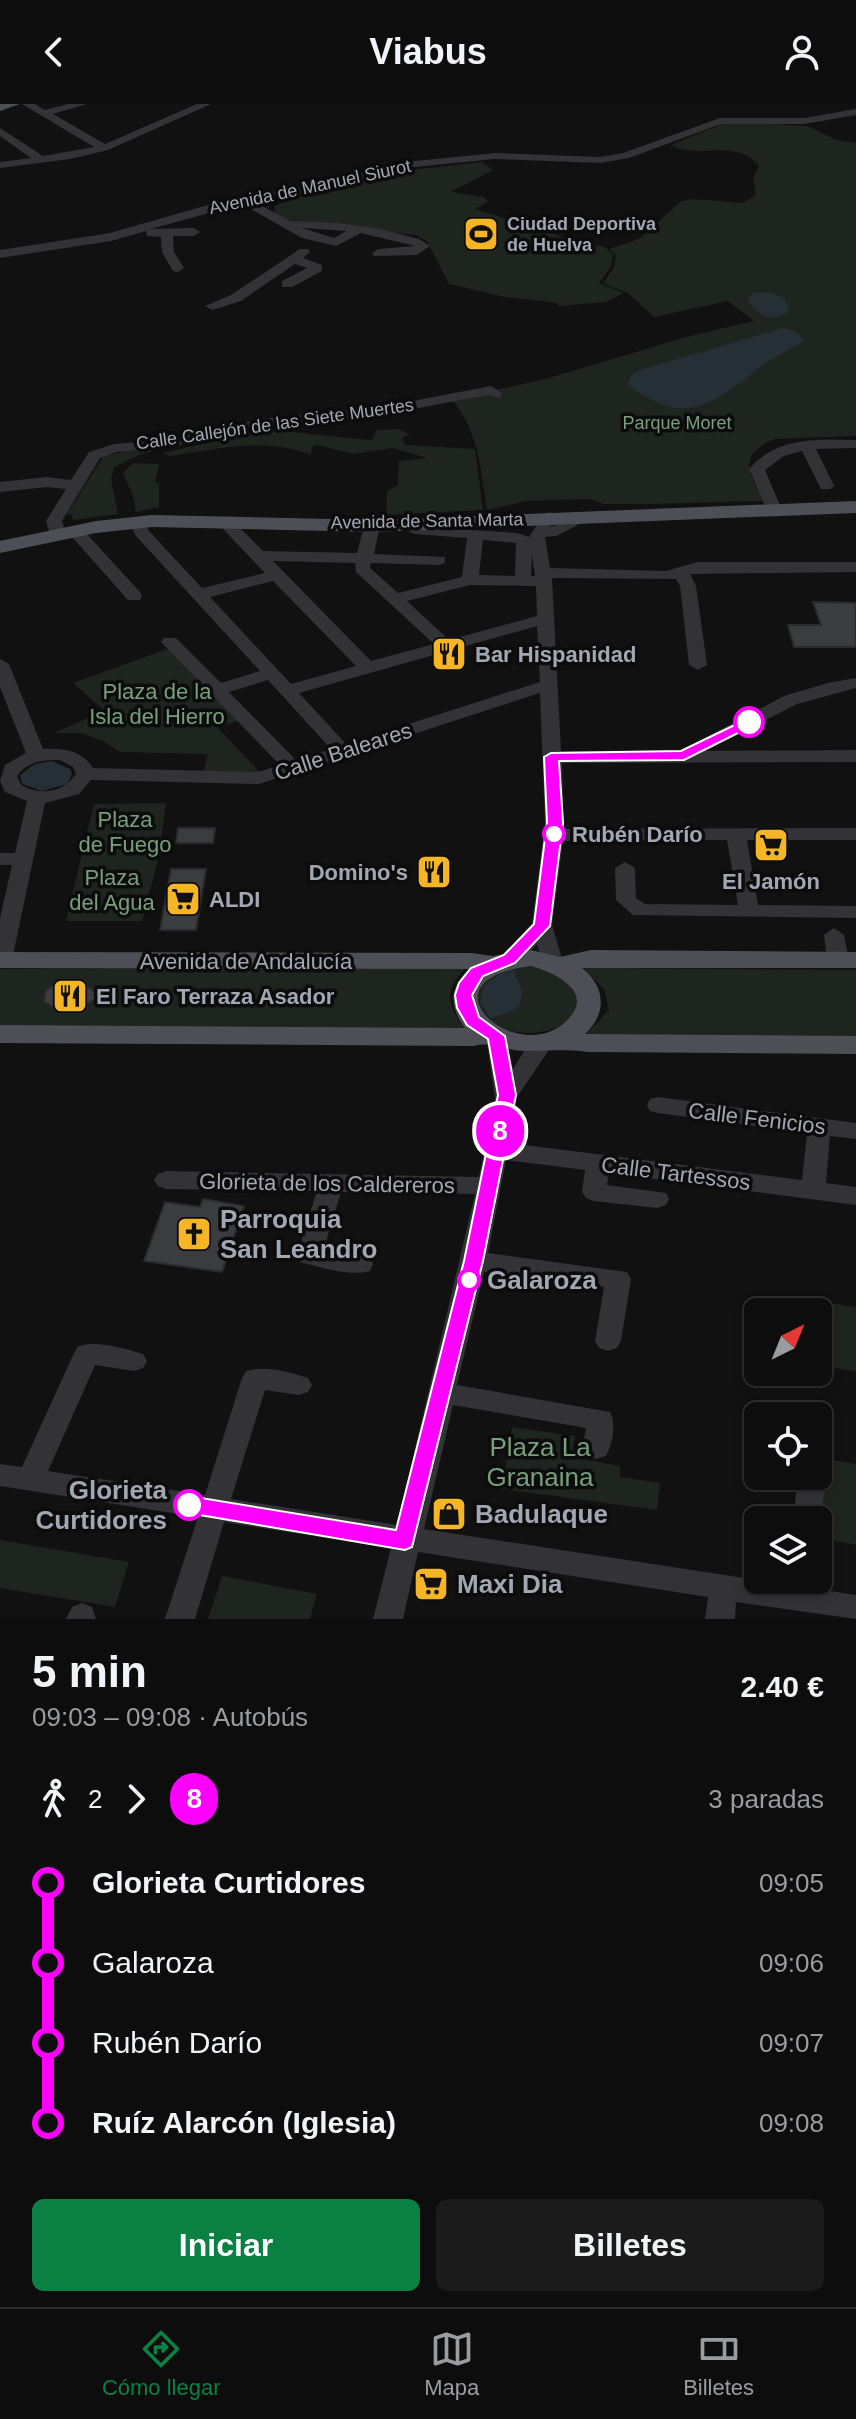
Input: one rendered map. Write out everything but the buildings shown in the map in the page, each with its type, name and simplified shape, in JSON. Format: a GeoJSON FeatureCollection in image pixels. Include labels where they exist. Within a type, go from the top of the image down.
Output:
{"type":"FeatureCollection","features":[{"type":"Feature","properties":{"kind":"main road"},"geometry":{"type":"LineString","coordinates":[[0,107],[14,104]]}},
{"type":"Feature","properties":{"kind":"main road","name":"Avenida de Santa Marta"},"geometry":{"type":"LineString","coordinates":[[372,528],[538,526],[856,507]]}},
{"type":"Feature","properties":{"kind":"main road","name":"Avenida de Santa Marta"},"geometry":{"type":"LineString","coordinates":[[0,549],[58,534],[137,525],[415,529],[856,516]]}},
{"type":"Feature","properties":{"kind":"main road","name":"Avenida de Santa Marta"},"geometry":{"type":"LineString","coordinates":[[0,549],[137,525]]}},
{"type":"Feature","properties":{"kind":"main road"},"geometry":{"type":"LineString","coordinates":[[838,938],[591,958],[557,964],[501,962],[477,972],[467,983],[463,995],[465,1008],[473,1021],[491,1033],[520,1042],[856,1045]]}},
{"type":"Feature","properties":{"kind":"main road","name":"Avenida de Andalucía"},"geometry":{"type":"LineString","coordinates":[[0,960],[501,962]]}},
{"type":"Feature","properties":{"kind":"main road"},"geometry":{"type":"LineString","coordinates":[[550,1040],[572,1032],[584,1022],[591,1010],[592,997],[586,985],[557,964]]}},
{"type":"Feature","properties":{"kind":"main road"},"geometry":{"type":"LineString","coordinates":[[0,1034],[474,1037],[491,1033]]}},
{"type":"Feature","properties":{"kind":"street"},"geometry":{"type":"LineString","coordinates":[[27,104],[104,148]]}},
{"type":"Feature","properties":{"kind":"street"},"geometry":{"type":"LineString","coordinates":[[44,113],[82,104]]}},
{"type":"Feature","properties":{"kind":"street"},"geometry":{"type":"LineString","coordinates":[[0,165],[104,148],[206,104]]}},
{"type":"Feature","properties":{"kind":"street","name":"Avenida de Manuel Siurot"},"geometry":{"type":"LineString","coordinates":[[0,254],[111,237],[243,200],[305,190],[395,166],[495,156],[589,161],[611,159],[720,121],[804,121],[856,112]]}},
{"type":"Feature","properties":{"kind":"street"},"geometry":{"type":"LineString","coordinates":[[0,131],[40,159]]}},
{"type":"Feature","properties":{"kind":"street"},"geometry":{"type":"LineString","coordinates":[[243,200],[286,224],[405,236],[424,246],[417,251],[378,253]]}},
{"type":"Feature","properties":{"kind":"street"},"geometry":{"type":"LineString","coordinates":[[286,224],[277,228],[302,246],[317,268],[287,284]]}},
{"type":"Feature","properties":{"kind":"street"},"geometry":{"type":"LineString","coordinates":[[212,306],[236,298],[302,246],[336,242],[356,231]]}},
{"type":"Feature","properties":{"kind":"street"},"geometry":{"type":"LineString","coordinates":[[161,232],[167,235],[168,252],[178,268]]}},
{"type":"Feature","properties":{"kind":"street"},"geometry":{"type":"LineString","coordinates":[[111,237],[194,232]]}},
{"type":"Feature","properties":{"kind":"street","name":"Calle Callejón de las Siete Muertes"},"geometry":{"type":"LineString","coordinates":[[58,534],[54,521],[94,455],[114,448],[165,444],[259,423],[381,411],[491,390],[496,395]]}},
{"type":"Feature","properties":{"kind":"street"},"geometry":{"type":"LineString","coordinates":[[774,510],[757,469],[772,455],[806,444],[856,444]]}},
{"type":"Feature","properties":{"kind":"street"},"geometry":{"type":"LineString","coordinates":[[806,444],[826,486]]}},
{"type":"Feature","properties":{"kind":"street"},"geometry":{"type":"LineString","coordinates":[[0,487],[47,482],[75,485]]}},
{"type":"Feature","properties":{"kind":"street"},"geometry":{"type":"LineString","coordinates":[[231,524],[276,575],[368,668]]}},
{"type":"Feature","properties":{"kind":"street"},"geometry":{"type":"LineString","coordinates":[[137,525],[343,751]]}},
{"type":"Feature","properties":{"kind":"street"},"geometry":{"type":"LineString","coordinates":[[538,526],[545,577],[544,619],[554,835],[542,926],[557,964]]}},
{"type":"Feature","properties":{"kind":"street"},"geometry":{"type":"LineString","coordinates":[[372,528],[362,569],[446,646]]}},
{"type":"Feature","properties":{"kind":"street"},"geometry":{"type":"LineString","coordinates":[[415,529],[524,541],[523,581]]}},
{"type":"Feature","properties":{"kind":"street"},"geometry":{"type":"LineString","coordinates":[[79,535],[134,596]]}},
{"type":"Feature","properties":{"kind":"street"},"geometry":{"type":"LineString","coordinates":[[470,580],[475,535]]}},
{"type":"Feature","properties":{"kind":"street"},"geometry":{"type":"LineString","coordinates":[[258,556],[439,560]]}},
{"type":"Feature","properties":{"kind":"street"},"geometry":{"type":"LineString","coordinates":[[396,599],[470,580],[667,576],[697,567],[856,567]]}},
{"type":"Feature","properties":{"kind":"street"},"geometry":{"type":"LineString","coordinates":[[681,573],[688,586],[698,665]]}},
{"type":"Feature","properties":{"kind":"street"},"geometry":{"type":"LineString","coordinates":[[200,594],[276,575]]}},
{"type":"Feature","properties":{"kind":"street"},"geometry":{"type":"LineString","coordinates":[[288,690],[544,619]]}},
{"type":"Feature","properties":{"kind":"street"},"geometry":{"type":"LineString","coordinates":[[170,642],[293,767]]}},
{"type":"Feature","properties":{"kind":"street"},"geometry":{"type":"LineString","coordinates":[[0,664],[36,756]]}},
{"type":"Feature","properties":{"kind":"street"},"geometry":{"type":"LineString","coordinates":[[217,690],[272,673]]}},
{"type":"Feature","properties":{"kind":"street"},"geometry":{"type":"LineString","coordinates":[[684,756],[791,702],[839,684],[856,683]]}},
{"type":"Feature","properties":{"kind":"street","name":"Calle Baleares"},"geometry":{"type":"LineString","coordinates":[[85,774],[259,778],[547,685]]}},
{"type":"Feature","properties":{"kind":"street"},"geometry":{"type":"LineString","coordinates":[[724,734],[732,747],[746,756]]}},
{"type":"Feature","properties":{"kind":"street"},"geometry":{"type":"LineString","coordinates":[[36,756],[71,757],[79,761],[85,774],[83,781],[69,791],[37,797],[18,792],[4,776],[17,764],[36,756]]}},
{"type":"Feature","properties":{"kind":"street"},"geometry":{"type":"LineString","coordinates":[[551,757],[856,756]]}},
{"type":"Feature","properties":{"kind":"street"},"geometry":{"type":"LineString","coordinates":[[0,960],[37,797]]}},
{"type":"Feature","properties":{"kind":"street"},"geometry":{"type":"LineString","coordinates":[[736,834],[749,911]]}},
{"type":"Feature","properties":{"kind":"street"},"geometry":{"type":"LineString","coordinates":[[554,835],[856,834]]}},
{"type":"Feature","properties":{"kind":"street"},"geometry":{"type":"LineString","coordinates":[[0,859],[23,859]]}},
{"type":"Feature","properties":{"kind":"street"},"geometry":{"type":"LineString","coordinates":[[625,868],[626,900],[640,910],[749,911],[838,938],[856,912]]}},
{"type":"Feature","properties":{"kind":"street"},"geometry":{"type":"LineString","coordinates":[[542,926],[561,949],[591,958]]}},
{"type":"Feature","properties":{"kind":"street"},"geometry":{"type":"LineString","coordinates":[[501,962],[542,926]]}},
{"type":"Feature","properties":{"kind":"street"},"geometry":{"type":"LineString","coordinates":[[388,1619],[474,1261],[507,1095],[491,1033]]}},
{"type":"Feature","properties":{"kind":"street"},"geometry":{"type":"LineString","coordinates":[[507,1095],[550,1040]]}},
{"type":"Feature","properties":{"kind":"street","name":"Calle Fenicios"},"geometry":{"type":"LineString","coordinates":[[658,1105],[856,1131]]}},
{"type":"Feature","properties":{"kind":"street"},"geometry":{"type":"LineString","coordinates":[[813,1191],[819,1127]]}},
{"type":"Feature","properties":{"kind":"street","name":"Calle Tartessos"},"geometry":{"type":"LineString","coordinates":[[496,1150],[856,1196]]}},
{"type":"Feature","properties":{"kind":"street"},"geometry":{"type":"LineString","coordinates":[[598,1163],[594,1192],[657,1199]]}},
{"type":"Feature","properties":{"kind":"street","name":"Glorieta de los Caldereros"},"geometry":{"type":"LineString","coordinates":[[166,1180],[489,1186]]}},
{"type":"Feature","properties":{"kind":"street"},"geometry":{"type":"LineString","coordinates":[[332,1183],[309,1255],[361,1264]]}},
{"type":"Feature","properties":{"kind":"street"},"geometry":{"type":"LineString","coordinates":[[474,1261],[618,1279],[608,1341]]}},
{"type":"Feature","properties":{"kind":"street"},"geometry":{"type":"LineString","coordinates":[[30,1480],[87,1353],[134,1361]]}},
{"type":"Feature","properties":{"kind":"street"},"geometry":{"type":"LineString","coordinates":[[180,1619],[255,1378],[299,1385]]}},
{"type":"Feature","properties":{"kind":"street"},"geometry":{"type":"LineString","coordinates":[[442,1393],[601,1420],[596,1448]]}},
{"type":"Feature","properties":{"kind":"street"},"geometry":{"type":"LineString","coordinates":[[0,1475],[405,1540],[723,1588],[744,1589]]}},
{"type":"Feature","properties":{"kind":"street"},"geometry":{"type":"LineString","coordinates":[[720,1619],[723,1588]]}},
{"type":"Feature","properties":{"kind":"street"},"geometry":{"type":"LineString","coordinates":[[816,1594],[856,1608]]}},
{"type":"Feature","properties":{"kind":"green space","name":"Parque Moret"},"geometry":{"type":"Polygon","coordinates":[[[727,122],[807,126],[837,140],[856,143],[856,436],[774,439],[762,445],[751,458],[749,466],[763,501],[604,504],[589,499],[526,501],[487,510],[473,438],[452,400],[549,378],[686,337],[754,321],[728,301],[654,317],[628,293],[603,283],[613,269],[616,256],[609,249],[639,239],[680,202],[692,199],[743,203],[756,195],[753,177],[759,166],[749,157],[727,150],[693,151],[671,145],[727,122]]]}},
{"type":"Feature","properties":{"kind":"green space","name":"Ciudad Deportiva de Huelva"},"geometry":{"type":"Polygon","coordinates":[[[482,162],[493,170],[451,192],[484,197],[488,202],[475,209],[591,246],[604,246],[613,255],[611,267],[599,283],[624,293],[606,302],[558,306],[558,303],[505,297],[449,284],[427,241],[416,235],[288,220],[275,215],[274,207],[285,200],[324,192],[377,174],[482,162]]]}},
{"type":"Feature","properties":{"kind":"green space"},"geometry":{"type":"Polygon","coordinates":[[[262,429],[369,440],[373,439],[376,430],[398,429],[410,434],[402,438],[405,445],[475,449],[483,510],[386,515],[387,491],[398,485],[399,461],[427,458],[392,448],[354,454],[317,445],[312,447],[311,455],[259,446],[170,456],[163,453],[262,429]]]}},
{"type":"Feature","properties":{"kind":"green space"},"geometry":{"type":"Polygon","coordinates":[[[178,444],[139,455],[114,467],[111,479],[118,514],[73,520],[72,515],[67,514],[104,455],[178,444]]]}},
{"type":"Feature","properties":{"kind":"green space"},"geometry":{"type":"Polygon","coordinates":[[[133,463],[159,464],[155,482],[159,483],[159,507],[136,512],[123,473],[133,463]]]}},
{"type":"Feature","properties":{"kind":"green space","name":"Plaza de la Isla del Hierro"},"geometry":{"type":"Polygon","coordinates":[[[170,648],[240,720],[218,728],[260,772],[203,773],[208,754],[120,752],[103,741],[81,733],[53,733],[105,711],[73,683],[170,648]]]}},
{"type":"Feature","properties":{"kind":"green space"},"geometry":{"type":"Polygon","coordinates":[[[166,803],[158,860],[142,921],[66,921],[94,804],[166,803]]]}},
{"type":"Feature","properties":{"kind":"green space"},"geometry":{"type":"Polygon","coordinates":[[[469,965],[454,983],[450,998],[455,1014],[468,1033],[0,1030],[0,969],[469,965]]]}},
{"type":"Feature","properties":{"kind":"green space"},"geometry":{"type":"Polygon","coordinates":[[[523,965],[557,974],[579,1001],[568,1019],[551,1030],[529,1033],[508,1030],[480,1013],[476,991],[493,973],[523,965]]]}},
{"type":"Feature","properties":{"kind":"green space"},"geometry":{"type":"Polygon","coordinates":[[[583,968],[856,970],[856,1039],[583,1037],[609,1010],[604,989],[583,968]]]}},
{"type":"Feature","properties":{"kind":"green space"},"geometry":{"type":"Polygon","coordinates":[[[832,1303],[856,1307],[856,1371],[832,1368],[832,1303]]]}},
{"type":"Feature","properties":{"kind":"green space","name":"Plaza La Granaina"},"geometry":{"type":"Polygon","coordinates":[[[512,1427],[575,1436],[571,1457],[620,1466],[620,1477],[660,1483],[657,1510],[502,1489],[512,1427]]]}},
{"type":"Feature","properties":{"kind":"green space"},"geometry":{"type":"Polygon","coordinates":[[[832,1460],[856,1464],[856,1545],[832,1541],[832,1506],[811,1506],[815,1490],[832,1490],[832,1460]]]}},
{"type":"Feature","properties":{"kind":"green space"},"geometry":{"type":"Polygon","coordinates":[[[0,1540],[129,1562],[115,1607],[0,1588],[0,1540]]]}},
{"type":"Feature","properties":{"kind":"green space"},"geometry":{"type":"Polygon","coordinates":[[[222,1576],[317,1594],[310,1619],[208,1619],[222,1576]]]}},
{"type":"Feature","properties":{"kind":"shaded area"},"geometry":{"type":"Polygon","coordinates":[[[765,292],[780,297],[789,311],[777,317],[759,313],[748,298],[753,293],[765,292]]]}},
{"type":"Feature","properties":{"kind":"shaded area"},"geometry":{"type":"Polygon","coordinates":[[[783,328],[795,331],[804,340],[714,400],[686,408],[670,407],[637,392],[628,384],[631,375],[643,369],[783,328]]]}},
{"type":"Feature","properties":{"kind":"shaded area"},"geometry":{"type":"Polygon","coordinates":[[[52,761],[70,769],[72,774],[67,784],[42,791],[22,784],[20,775],[35,764],[52,761]]]}},
{"type":"Feature","properties":{"kind":"shaded area"},"geometry":{"type":"Polygon","coordinates":[[[513,970],[522,990],[520,1005],[513,1011],[490,1018],[480,1002],[484,985],[513,970]]]}},
{"type":"Feature","properties":{"kind":"bus line","name":"8"},"geometry":{"type":"LineString","coordinates":[[189,1505],[405,1540],[474,1261],[507,1095],[497,1036],[473,1021],[465,1008],[463,995],[467,983],[477,972],[510,959],[542,926],[555,823],[551,757],[684,756],[749,722]]}},
{"type":"Feature","properties":{"kind":"place","name":"Ciudad Deportiva de Huelva"},"geometry":{"type":"Point","coordinates":[481,234]}},
{"type":"Feature","properties":{"kind":"place","name":"Bar Hispanidad"},"geometry":{"type":"Point","coordinates":[449,654]}},
{"type":"Feature","properties":{"kind":"place","name":"Rubén Darío"},"geometry":{"type":"Point","coordinates":[554,834]}},
{"type":"Feature","properties":{"kind":"place","name":"El Jamón"},"geometry":{"type":"Point","coordinates":[771,845]}},
{"type":"Feature","properties":{"kind":"place","name":"Domino's"},"geometry":{"type":"Point","coordinates":[434,872]}},
{"type":"Feature","properties":{"kind":"place","name":"ALDI"},"geometry":{"type":"Point","coordinates":[183,899]}},
{"type":"Feature","properties":{"kind":"place","name":"El Faro Terraza Asador"},"geometry":{"type":"Point","coordinates":[70,996]}},
{"type":"Feature","properties":{"kind":"place","name":"Parroquia San Leandro"},"geometry":{"type":"Point","coordinates":[194,1234]}},
{"type":"Feature","properties":{"kind":"place","name":"Galaroza"},"geometry":{"type":"Point","coordinates":[469,1280]}},
{"type":"Feature","properties":{"kind":"place","name":"Glorieta Curtidores"},"geometry":{"type":"Point","coordinates":[189,1505]}},
{"type":"Feature","properties":{"kind":"place","name":"Badulaque"},"geometry":{"type":"Point","coordinates":[449,1514]}},
{"type":"Feature","properties":{"kind":"place","name":"Maxi Dia"},"geometry":{"type":"Point","coordinates":[431,1584]}},
{"type":"Feature","properties":{"kind":"park label","name":"Plaza de Fuego"},"geometry":{"type":"Point","coordinates":[125,832]}},
{"type":"Feature","properties":{"kind":"park label","name":"Plaza del Agua"},"geometry":{"type":"Point","coordinates":[112,890]}}]}
